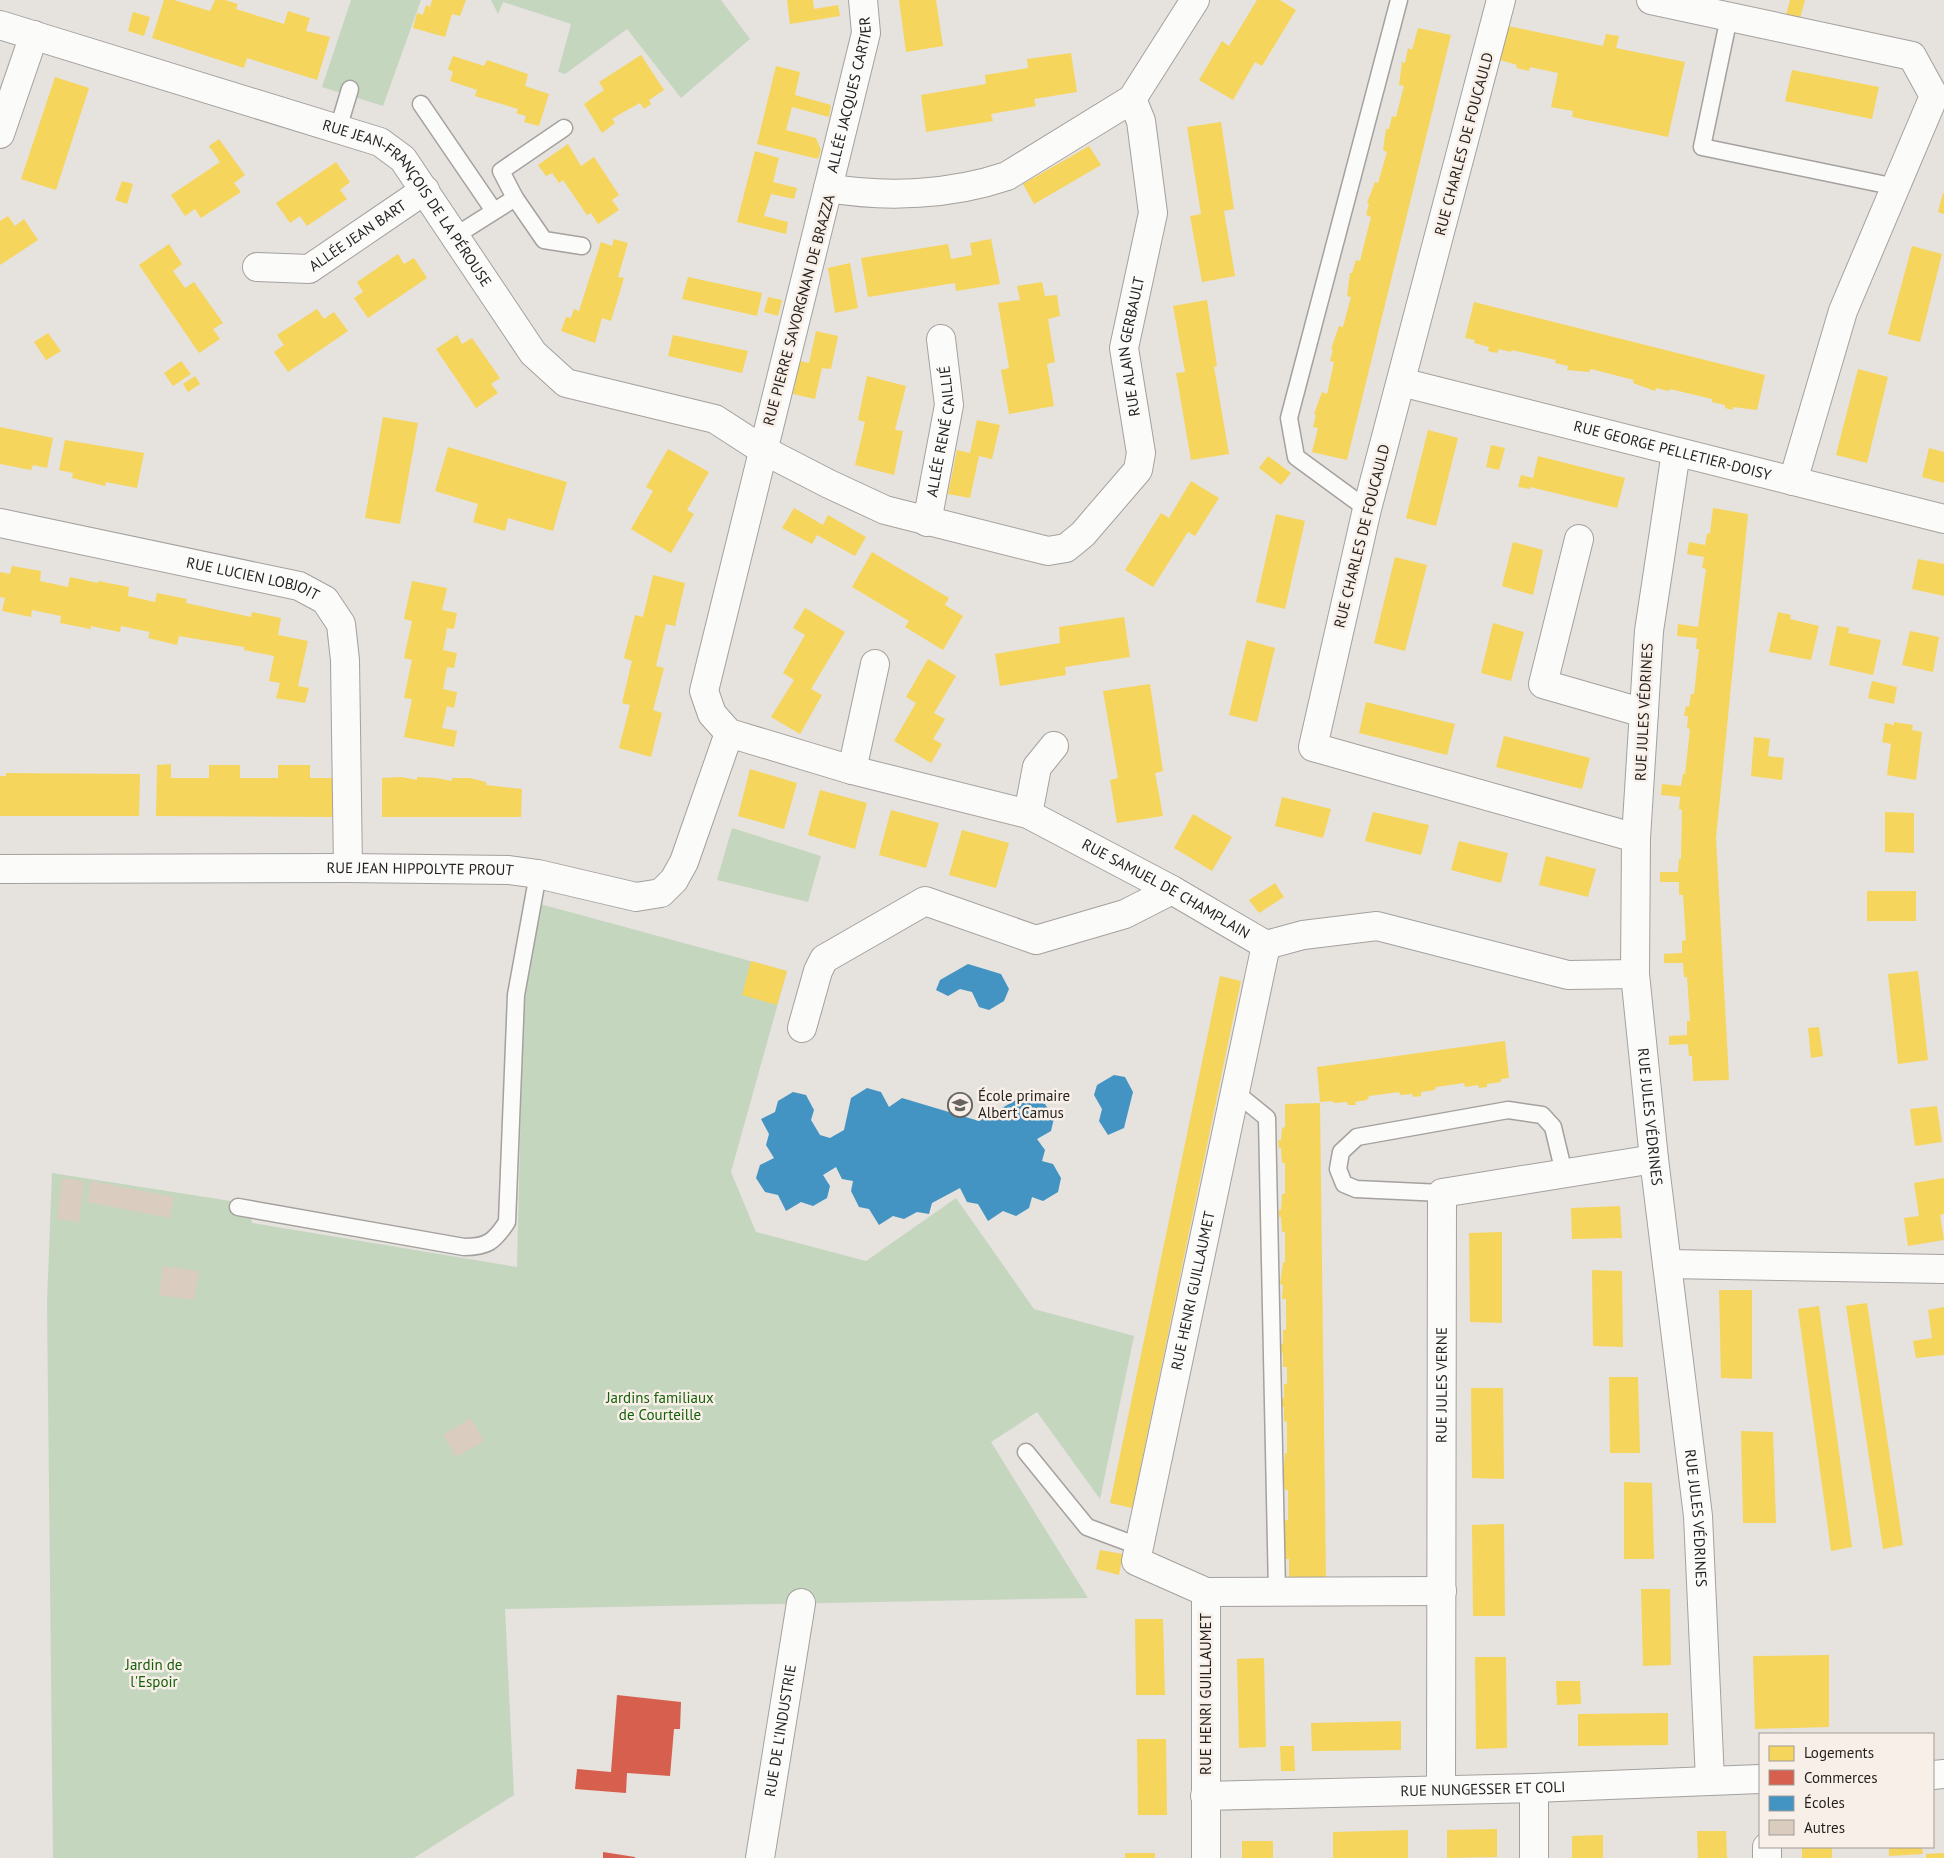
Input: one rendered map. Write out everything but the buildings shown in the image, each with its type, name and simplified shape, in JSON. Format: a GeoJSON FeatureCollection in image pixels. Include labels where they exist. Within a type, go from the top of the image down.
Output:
{"type":"FeatureCollection","features":[{"type":"Feature","properties":{"kind":"street","name":"ALLÉE JACQUES CARTIER"},"geometry":{"type":"LineString","coordinates":[[828,188],[866,33],[863,0]]}},
{"type":"Feature","properties":{"kind":"street","name":"RUE PIERRE SAVORGNAN DE BRAZZA"},"geometry":{"type":"LineString","coordinates":[[720,724],[704,691],[828,188],[861,194],[902,194],[984,184],[1007,176],[1132,99],[1195,0]]}},
{"type":"Feature","properties":{"kind":"street","name":"RUE CHARLES DE FOUCAULD"},"geometry":{"type":"LineString","coordinates":[[1501,0],[1367,509],[1313,747],[1636,838]]}},
{"type":"Feature","properties":{"kind":"street"},"geometry":{"type":"LineString","coordinates":[[1651,0],[1912,56],[1934,96],[1843,311],[1794,481]]}},
{"type":"Feature","properties":{"kind":"street","name":"RUE JEAN-FRANÇOIS DE LA PÉROUSE"},"geometry":{"type":"LineString","coordinates":[[0,25],[380,142],[403,159],[533,354],[566,383],[715,419],[763,450]]}},
{"type":"Feature","properties":{"kind":"street"},"geometry":{"type":"LineString","coordinates":[[0,134],[34,35]]}},
{"type":"Feature","properties":{"kind":"street","name":"RUE ALAIN GERBAULT"},"geometry":{"type":"LineString","coordinates":[[763,450],[828,484],[885,510],[927,522],[1048,551],[1066,548],[1083,534],[1138,470],[1141,454],[1124,348],[1154,213],[1141,121],[1132,99]]}},
{"type":"Feature","properties":{"kind":"street","name":"ALLÉE JEAN BART"},"geometry":{"type":"LineString","coordinates":[[257,268],[309,269],[425,190]]}},
{"type":"Feature","properties":{"kind":"street","name":"ALLÉE RENÉ CAILLIÉ"},"geometry":{"type":"LineString","coordinates":[[927,522],[949,405],[941,339]]}},
{"type":"Feature","properties":{"kind":"street","name":"RUE GEORGE PELLETIER-DOISY"},"geometry":{"type":"LineString","coordinates":[[1401,382],[1944,519]]}},
{"type":"Feature","properties":{"kind":"street","name":"RUE JULES VÉDRINES"},"geometry":{"type":"LineString","coordinates":[[1676,452],[1649,631],[1636,838],[1635,974],[1654,1159],[1698,1516],[1710,1780]]}},
{"type":"Feature","properties":{"kind":"street","name":"RUE LUCIEN LOBJOIT"},"geometry":{"type":"LineString","coordinates":[[0,523],[299,586],[325,600],[340,624],[345,660],[348,868]]}},
{"type":"Feature","properties":{"kind":"street"},"geometry":{"type":"LineString","coordinates":[[1579,538],[1543,684],[1644,713]]}},
{"type":"Feature","properties":{"kind":"street"},"geometry":{"type":"LineString","coordinates":[[852,770],[875,664]]}},
{"type":"Feature","properties":{"kind":"street","name":"RUE SAMUEL DE CHAMPLAIN"},"geometry":{"type":"LineString","coordinates":[[720,724],[852,770],[1028,814],[1172,890],[1266,945],[1303,934],[1377,926],[1568,974],[1635,974]]}},
{"type":"Feature","properties":{"kind":"street","name":"RUE JEAN HIPPOLYTE PROUT"},"geometry":{"type":"LineString","coordinates":[[0,868],[509,870],[538,874],[636,897],[660,893],[674,880],[684,862],[720,724]]}},
{"type":"Feature","properties":{"kind":"street"},"geometry":{"type":"LineString","coordinates":[[1028,814],[1037,767],[1054,746]]}},
{"type":"Feature","properties":{"kind":"street"},"geometry":{"type":"LineString","coordinates":[[802,1028],[818,971],[824,959],[925,901],[1036,940],[1125,914],[1172,890]]}},
{"type":"Feature","properties":{"kind":"street","name":"RUE HENRI GUILLAUMET"},"geometry":{"type":"LineString","coordinates":[[1266,945],[1136,1560],[1206,1592],[1442,1591]]}},
{"type":"Feature","properties":{"kind":"street"},"geometry":{"type":"LineString","coordinates":[[1442,1193],[1654,1159]]}},
{"type":"Feature","properties":{"kind":"street","name":"RUE JULES VERNE"},"geometry":{"type":"LineString","coordinates":[[1441,1790],[1442,1193]]}},
{"type":"Feature","properties":{"kind":"street"},"geometry":{"type":"LineString","coordinates":[[1667,1264],[1944,1269]]}},
{"type":"Feature","properties":{"kind":"street","name":"RUE HENRI GUILLAUMET"},"geometry":{"type":"LineString","coordinates":[[1206,1592],[1206,1858]]}},
{"type":"Feature","properties":{"kind":"street","name":"RUE DE L'INDUSTRIE"},"geometry":{"type":"LineString","coordinates":[[760,1858],[801,1603]]}},
{"type":"Feature","properties":{"kind":"street","name":"RUE NUNGESSER ET COLI"},"geometry":{"type":"LineString","coordinates":[[1205,1796],[1534,1788],[1759,1779]]}},
{"type":"Feature","properties":{"kind":"street"},"geometry":{"type":"LineString","coordinates":[[1534,1788],[1534,1858]]}},
{"type":"Feature","properties":{"kind":"lane"},"geometry":{"type":"LineString","coordinates":[[1367,509],[1296,457],[1289,418],[1399,0]]}},
{"type":"Feature","properties":{"kind":"lane"},"geometry":{"type":"LineString","coordinates":[[1729,17],[1702,147],[1896,187]]}},
{"type":"Feature","properties":{"kind":"lane"},"geometry":{"type":"LineString","coordinates":[[338,129],[350,89]]}},
{"type":"Feature","properties":{"kind":"lane"},"geometry":{"type":"LineString","coordinates":[[421,104],[494,211]]}},
{"type":"Feature","properties":{"kind":"lane"},"geometry":{"type":"LineString","coordinates":[[564,128],[501,170],[515,198],[544,240],[582,246]]}},
{"type":"Feature","properties":{"kind":"lane"},"geometry":{"type":"LineString","coordinates":[[455,236],[515,198]]}},
{"type":"Feature","properties":{"kind":"lane"},"geometry":{"type":"LineString","coordinates":[[238,1206],[464,1247],[480,1247],[496,1238],[507,1222],[516,995],[538,874]]}},
{"type":"Feature","properties":{"kind":"lane"},"geometry":{"type":"LineString","coordinates":[[1235,1092],[1267,1118],[1277,1592]]}},
{"type":"Feature","properties":{"kind":"lane"},"geometry":{"type":"LineString","coordinates":[[1442,1193],[1356,1190],[1344,1184],[1338,1169],[1341,1152],[1357,1137],[1508,1110],[1542,1114],[1553,1127],[1564,1173]]}},
{"type":"Feature","properties":{"kind":"lane"},"geometry":{"type":"LineString","coordinates":[[1026,1452],[1087,1527],[1138,1546]]}},
{"type":"Feature","properties":{"kind":"green space"},"geometry":{"type":"Polygon","coordinates":[[[351,0],[421,0],[383,106],[322,87],[351,0]]]}},
{"type":"Feature","properties":{"kind":"green space"},"geometry":{"type":"Polygon","coordinates":[[[491,0],[721,0],[750,39],[681,98],[627,29],[565,74],[558,72],[571,24],[503,2],[498,14],[491,0]]]}},
{"type":"Feature","properties":{"kind":"green space"},"geometry":{"type":"Polygon","coordinates":[[[732,828],[821,856],[808,902],[717,880],[732,828]]]}},
{"type":"Feature","properties":{"kind":"green space","name":"Jardins familiaux de Courteille"},"geometry":{"type":"Polygon","coordinates":[[[540,904],[787,971],[731,1172],[756,1232],[866,1261],[956,1198],[1034,1309],[1134,1336],[1100,1499],[1037,1412],[991,1442],[1088,1598],[505,1609],[514,1795],[414,1858],[53,1858],[47,1303],[52,1173],[250,1204],[252,1223],[517,1267],[523,1011],[540,904]]]}},
{"type":"Feature","properties":{"kind":"place","name":"École primaire Albert Camus"},"geometry":{"type":"Point","coordinates":[960,1105]}},
{"type":"Feature","properties":{"kind":"park label","name":"Jardin de l'Espoir"},"geometry":{"type":"Point","coordinates":[154,1674]}}]}
